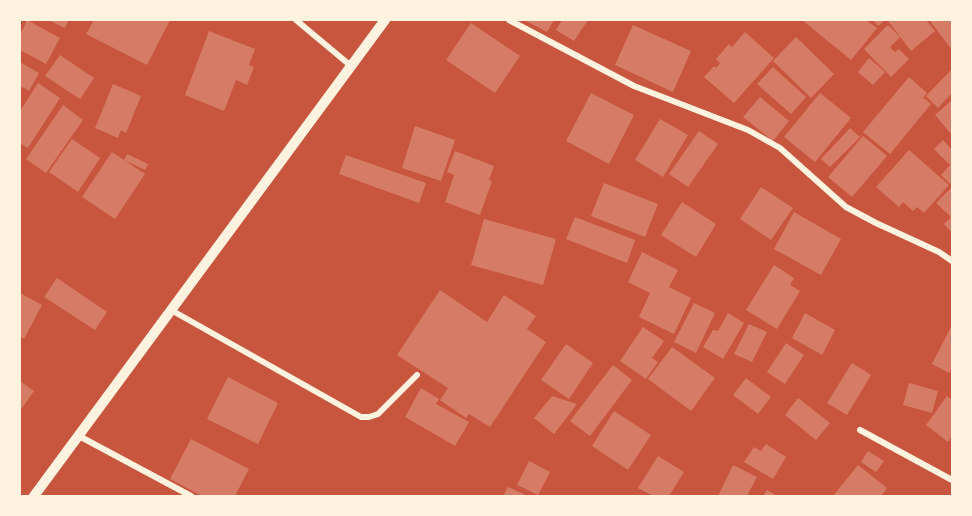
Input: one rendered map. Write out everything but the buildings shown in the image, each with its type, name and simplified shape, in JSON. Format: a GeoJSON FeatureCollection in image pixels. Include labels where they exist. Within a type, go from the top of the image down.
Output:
{"type":"FeatureCollection","features":[{"type":"Feature","properties":{"kind":"street"},"geometry":{"type":"LineString","coordinates":[[296,20],[351,66]]}},
{"type":"Feature","properties":{"kind":"street"},"geometry":{"type":"LineString","coordinates":[[34,496],[385,20]]}},
{"type":"Feature","properties":{"kind":"street"},"geometry":{"type":"LineString","coordinates":[[509,20],[634,86],[748,130],[780,148],[846,207],[876,224],[939,252],[952,261]]}},
{"type":"Feature","properties":{"kind":"street"},"geometry":{"type":"LineString","coordinates":[[171,310],[361,417],[378,414],[417,375]]}},
{"type":"Feature","properties":{"kind":"street"},"geometry":{"type":"LineString","coordinates":[[860,430],[952,480]]}},
{"type":"Feature","properties":{"kind":"street"},"geometry":{"type":"LineString","coordinates":[[79,436],[191,496]]}}]}
